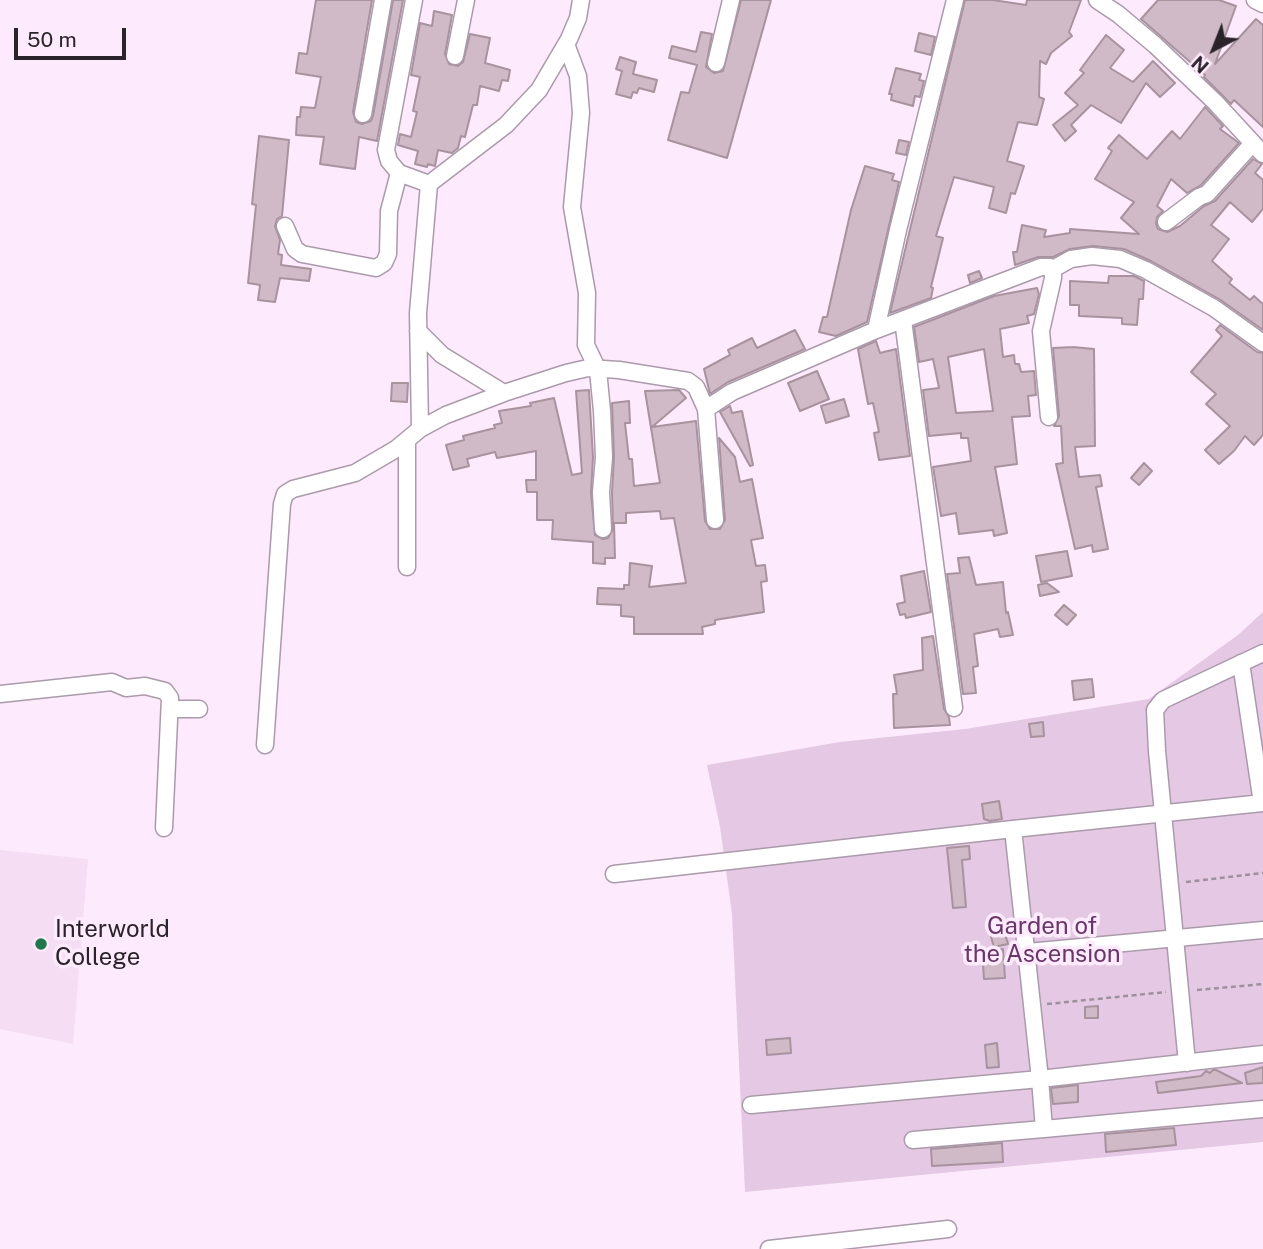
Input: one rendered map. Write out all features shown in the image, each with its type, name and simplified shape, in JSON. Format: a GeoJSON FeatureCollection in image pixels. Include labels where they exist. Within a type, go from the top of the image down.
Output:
{"type":"FeatureCollection","features":[{"type":"Feature","properties":{"kind":"street"},"geometry":{"type":"LineString","coordinates":[[363,114],[383,0]]}},
{"type":"Feature","properties":{"kind":"street"},"geometry":{"type":"LineString","coordinates":[[414,0],[386,150],[388,161],[399,173],[429,184]]}},
{"type":"Feature","properties":{"kind":"street"},"geometry":{"type":"LineString","coordinates":[[455,56],[466,0]]}},
{"type":"Feature","properties":{"kind":"street"},"geometry":{"type":"LineString","coordinates":[[420,429],[418,331],[429,184],[506,125],[539,90],[566,44],[578,18],[581,0]]}},
{"type":"Feature","properties":{"kind":"street"},"geometry":{"type":"LineString","coordinates":[[716,63],[731,0]]}},
{"type":"Feature","properties":{"kind":"street"},"geometry":{"type":"LineString","coordinates":[[876,330],[955,0]]}},
{"type":"Feature","properties":{"kind":"street"},"geometry":{"type":"LineString","coordinates":[[1097,0],[1155,45],[1215,102],[1258,148],[1207,194],[1166,222]]}},
{"type":"Feature","properties":{"kind":"street"},"geometry":{"type":"LineString","coordinates":[[1255,0],[1263,4]]}},
{"type":"Feature","properties":{"kind":"street"},"geometry":{"type":"LineString","coordinates":[[566,44],[578,76],[581,113],[572,207],[587,293],[586,345],[598,369],[604,444],[601,510],[603,529]]}},
{"type":"Feature","properties":{"kind":"street"},"geometry":{"type":"LineString","coordinates":[[285,226],[295,249],[302,254],[376,268],[384,263],[388,254],[389,211],[399,173]]}},
{"type":"Feature","properties":{"kind":"street"},"geometry":{"type":"LineString","coordinates":[[1049,417],[1041,331],[1053,269],[1067,261],[1092,256],[1120,259],[1214,307],[1263,343]]}},
{"type":"Feature","properties":{"kind":"street"},"geometry":{"type":"LineString","coordinates":[[706,409],[732,392],[876,330],[1041,267],[1053,269]]}},
{"type":"Feature","properties":{"kind":"street"},"geometry":{"type":"LineString","coordinates":[[903,320],[954,708]]}},
{"type":"Feature","properties":{"kind":"street"},"geometry":{"type":"LineString","coordinates":[[418,331],[442,355],[503,393]]}},
{"type":"Feature","properties":{"kind":"street"},"geometry":{"type":"LineString","coordinates":[[265,745],[282,504],[285,494],[293,489],[355,473],[407,442],[420,429],[446,415],[503,393],[589,368],[620,370],[688,382],[696,387],[706,409],[715,520]]}},
{"type":"Feature","properties":{"kind":"street"},"geometry":{"type":"LineString","coordinates":[[407,442],[407,567]]}},
{"type":"Feature","properties":{"kind":"street"},"geometry":{"type":"LineString","coordinates":[[1187,1063],[1155,724],[1157,706],[1163,700],[1263,653]]}},
{"type":"Feature","properties":{"kind":"street"},"geometry":{"type":"LineString","coordinates":[[614,874],[1263,803],[1241,663]]}},
{"type":"Feature","properties":{"kind":"street"},"geometry":{"type":"LineString","coordinates":[[0,694],[92,682],[111,682],[126,688],[145,686],[165,691],[170,698],[170,709],[164,828]]}},
{"type":"Feature","properties":{"kind":"street"},"geometry":{"type":"LineString","coordinates":[[170,709],[200,709]]}},
{"type":"Feature","properties":{"kind":"street"},"geometry":{"type":"LineString","coordinates":[[1013,829],[1028,952],[1044,1129]]}},
{"type":"Feature","properties":{"kind":"street"},"geometry":{"type":"LineString","coordinates":[[1028,952],[1263,930]]}},
{"type":"Feature","properties":{"kind":"street"},"geometry":{"type":"LineString","coordinates":[[751,1105],[1040,1079],[1263,1055]]}},
{"type":"Feature","properties":{"kind":"street"},"geometry":{"type":"LineString","coordinates":[[912,1140],[1263,1109]]}},
{"type":"Feature","properties":{"kind":"street"},"geometry":{"type":"LineString","coordinates":[[769,1249],[948,1229]]}},
{"type":"Feature","properties":{"kind":"path"},"geometry":{"type":"LineString","coordinates":[[1171,883],[1263,873]]}},
{"type":"Feature","properties":{"kind":"path"},"geometry":{"type":"LineString","coordinates":[[1033,1006],[1263,984]]}},
{"type":"Feature","properties":{"kind":"shaded area","name":"Interworld College"},"geometry":{"type":"Polygon","coordinates":[[[0,850],[88,859],[73,1044],[0,1029],[0,850]]]}},
{"type":"Feature","properties":{"kind":"green space","name":"Garden of the Ascension"},"geometry":{"type":"Polygon","coordinates":[[[1263,612],[1263,1142],[745,1192],[732,914],[720,827],[707,765],[840,742],[965,729],[1149,699],[1238,635],[1263,612]]]}},
{"type":"Feature","properties":{"kind":"building"},"geometry":{"type":"Polygon","coordinates":[[[316,0],[372,0],[353,112],[356,122],[362,124],[371,121],[373,116],[393,0],[403,0],[377,141],[359,137],[355,169],[320,164],[324,137],[296,135],[297,117],[300,117],[301,107],[315,108],[321,77],[296,73],[299,53],[307,54],[316,0]]]}},
{"type":"Feature","properties":{"kind":"building"},"geometry":{"type":"Polygon","coordinates":[[[741,0],[771,0],[727,158],[668,140],[681,92],[689,93],[697,65],[669,58],[672,46],[696,52],[701,32],[712,34],[706,67],[714,73],[723,71],[741,0]]]}},
{"type":"Feature","properties":{"kind":"building"},"geometry":{"type":"Polygon","coordinates":[[[965,0],[993,0],[1026,5],[1027,0],[1081,0],[1069,32],[1072,36],[1051,53],[1046,64],[1040,61],[1039,97],[1044,99],[1037,125],[1018,122],[1007,161],[1024,166],[1015,194],[1011,193],[1006,213],[989,208],[994,187],[954,177],[936,236],[943,238],[931,287],[931,298],[890,313],[965,0]]]}},
{"type":"Feature","properties":{"kind":"building"},"geometry":{"type":"Polygon","coordinates":[[[1158,0],[1219,0],[1236,6],[1215,64],[1256,19],[1263,25],[1263,127],[1234,100],[1231,104],[1205,75],[1141,19],[1158,0]]]}},
{"type":"Feature","properties":{"kind":"building"},"geometry":{"type":"Polygon","coordinates":[[[434,11],[452,15],[445,54],[449,64],[458,66],[463,62],[470,34],[490,38],[485,63],[510,70],[508,81],[502,80],[499,91],[480,86],[477,105],[473,105],[465,137],[461,136],[458,148],[452,153],[438,150],[435,166],[428,164],[427,167],[415,164],[418,151],[398,145],[400,134],[411,137],[417,112],[413,111],[420,77],[411,75],[420,23],[432,26],[434,11]]]}},
{"type":"Feature","properties":{"kind":"building"},"geometry":{"type":"Polygon","coordinates":[[[919,33],[935,37],[931,55],[915,51],[919,33]]]}},
{"type":"Feature","properties":{"kind":"building"},"geometry":{"type":"Polygon","coordinates":[[[1106,35],[1124,50],[1110,68],[1133,82],[1153,61],[1175,83],[1160,97],[1146,83],[1121,123],[1091,105],[1071,125],[1076,131],[1065,141],[1053,125],[1078,105],[1065,93],[1084,73],[1080,70],[1106,35]]]}},
{"type":"Feature","properties":{"kind":"building"},"geometry":{"type":"Polygon","coordinates":[[[620,57],[636,62],[633,74],[657,80],[654,92],[639,88],[637,93],[633,92],[631,98],[616,94],[622,71],[616,69],[620,57]]]}},
{"type":"Feature","properties":{"kind":"building"},"geometry":{"type":"Polygon","coordinates":[[[896,68],[921,74],[919,80],[924,81],[920,97],[915,96],[913,106],[891,100],[892,94],[889,94],[896,68]]]}},
{"type":"Feature","properties":{"kind":"building"},"geometry":{"type":"Polygon","coordinates":[[[1205,107],[1223,126],[1220,129],[1239,143],[1201,185],[1187,193],[1171,179],[1157,206],[1163,211],[1157,217],[1156,224],[1158,229],[1167,232],[1180,226],[1204,206],[1215,201],[1253,159],[1262,164],[1255,173],[1263,180],[1263,209],[1252,222],[1230,202],[1211,225],[1229,239],[1212,261],[1232,279],[1229,283],[1250,300],[1254,296],[1263,304],[1263,330],[1219,299],[1124,249],[1093,246],[1070,249],[1053,257],[1038,257],[1015,265],[1013,252],[1017,252],[1022,225],[1046,230],[1044,237],[1070,233],[1070,229],[1139,234],[1121,218],[1134,202],[1095,179],[1112,151],[1108,148],[1119,135],[1147,159],[1172,131],[1180,139],[1205,107]]]}},
{"type":"Feature","properties":{"kind":"building"},"geometry":{"type":"Polygon","coordinates":[[[259,136],[289,140],[282,216],[277,219],[275,226],[280,240],[278,254],[282,255],[281,265],[311,269],[309,281],[280,278],[275,302],[258,300],[260,285],[248,283],[256,205],[252,204],[259,136]]]}},
{"type":"Feature","properties":{"kind":"building"},"geometry":{"type":"Polygon","coordinates":[[[899,140],[909,142],[906,155],[896,153],[899,140]]]}},
{"type":"Feature","properties":{"kind":"building"},"geometry":{"type":"Polygon","coordinates":[[[865,166],[894,174],[892,180],[899,182],[867,322],[836,336],[819,332],[823,317],[827,317],[851,210],[865,166]]]}},
{"type":"Feature","properties":{"kind":"building"},"geometry":{"type":"Polygon","coordinates":[[[979,271],[982,278],[970,283],[968,275],[979,271]]]}},
{"type":"Feature","properties":{"kind":"building"},"geometry":{"type":"Polygon","coordinates":[[[1109,276],[1134,276],[1144,281],[1143,299],[1139,299],[1137,325],[1122,324],[1122,318],[1079,316],[1079,305],[1070,305],[1070,281],[1108,283],[1109,276]]]}},
{"type":"Feature","properties":{"kind":"building"},"geometry":{"type":"Polygon","coordinates":[[[1037,288],[1039,294],[1034,314],[1027,316],[1029,323],[1000,329],[1003,357],[1014,355],[1015,364],[1019,364],[1021,372],[1034,371],[1036,395],[1028,396],[1030,416],[1012,417],[1017,464],[995,467],[1007,533],[994,536],[993,530],[959,534],[956,513],[941,516],[933,467],[971,461],[968,438],[961,438],[961,433],[929,436],[923,390],[939,388],[933,359],[919,362],[914,327],[994,296],[1037,288]],[[984,349],[948,357],[956,413],[993,411],[984,349]]]}},
{"type":"Feature","properties":{"kind":"building"},"geometry":{"type":"Polygon","coordinates":[[[1220,325],[1257,352],[1263,353],[1263,435],[1254,445],[1245,436],[1234,451],[1219,464],[1205,450],[1230,426],[1206,404],[1216,394],[1191,372],[1222,336],[1216,330],[1220,325]]]}},
{"type":"Feature","properties":{"kind":"building"},"geometry":{"type":"Polygon","coordinates":[[[795,330],[805,349],[728,382],[710,394],[704,369],[730,355],[728,350],[752,338],[757,348],[795,330]]]}},
{"type":"Feature","properties":{"kind":"building"},"geometry":{"type":"Polygon","coordinates":[[[876,341],[880,353],[896,349],[910,456],[879,460],[874,433],[879,432],[873,403],[868,404],[858,349],[876,341]]]}},
{"type":"Feature","properties":{"kind":"building"},"geometry":{"type":"Polygon","coordinates":[[[1053,348],[1094,349],[1095,446],[1075,447],[1079,477],[1100,475],[1102,486],[1096,487],[1108,549],[1093,552],[1092,545],[1075,549],[1056,464],[1063,463],[1061,426],[1054,426],[1059,416],[1053,348]]]}},
{"type":"Feature","properties":{"kind":"building"},"geometry":{"type":"Polygon","coordinates":[[[817,371],[829,399],[800,411],[788,383],[817,371]]]}},
{"type":"Feature","properties":{"kind":"building"},"geometry":{"type":"Polygon","coordinates":[[[392,383],[408,383],[407,402],[391,401],[392,383]]]}},
{"type":"Feature","properties":{"kind":"building"},"geometry":{"type":"Polygon","coordinates":[[[589,390],[593,457],[591,493],[595,535],[608,538],[613,529],[612,403],[629,401],[630,423],[625,423],[634,486],[660,483],[645,391],[679,390],[686,398],[652,427],[696,421],[705,521],[710,529],[720,529],[725,520],[719,438],[735,457],[740,482],[752,479],[763,538],[751,540],[756,566],[765,565],[767,581],[761,582],[764,612],[715,620],[715,624],[702,627],[703,634],[634,634],[634,617],[621,616],[621,605],[597,604],[598,588],[624,589],[624,585],[629,585],[630,563],[652,566],[649,587],[686,583],[674,518],[661,519],[660,511],[626,513],[626,523],[614,523],[615,558],[605,558],[605,564],[593,563],[593,542],[552,539],[553,520],[537,520],[537,492],[527,492],[526,480],[536,480],[536,451],[497,458],[495,452],[467,459],[469,466],[453,470],[446,445],[464,440],[463,436],[495,428],[494,425],[502,423],[499,411],[531,406],[530,403],[554,398],[572,475],[582,473],[576,391],[589,390]]]}},
{"type":"Feature","properties":{"kind":"building"},"geometry":{"type":"Polygon","coordinates":[[[844,399],[849,416],[826,423],[821,406],[844,399]]]}},
{"type":"Feature","properties":{"kind":"building"},"geometry":{"type":"Polygon","coordinates":[[[730,406],[732,413],[742,411],[753,465],[750,466],[720,412],[730,406]]]}},
{"type":"Feature","properties":{"kind":"building"},"geometry":{"type":"Polygon","coordinates":[[[1144,463],[1152,471],[1139,485],[1131,478],[1144,463]]]}},
{"type":"Feature","properties":{"kind":"building"},"geometry":{"type":"Polygon","coordinates":[[[1067,551],[1072,576],[1041,582],[1036,556],[1067,551]]]}},
{"type":"Feature","properties":{"kind":"building"},"geometry":{"type":"Polygon","coordinates":[[[969,557],[976,585],[1003,582],[1006,613],[1008,612],[1013,635],[1000,637],[998,629],[974,634],[978,666],[973,667],[976,693],[963,694],[947,574],[960,573],[958,558],[969,557]]]}},
{"type":"Feature","properties":{"kind":"building"},"geometry":{"type":"Polygon","coordinates":[[[924,571],[931,612],[906,618],[905,614],[900,615],[897,604],[905,602],[901,576],[924,571]]]}},
{"type":"Feature","properties":{"kind":"building"},"geometry":{"type":"Polygon","coordinates":[[[1047,583],[1059,592],[1040,596],[1038,585],[1047,583]]]}},
{"type":"Feature","properties":{"kind":"building"},"geometry":{"type":"Polygon","coordinates":[[[1064,605],[1076,615],[1067,625],[1055,615],[1064,605]]]}},
{"type":"Feature","properties":{"kind":"building"},"geometry":{"type":"Polygon","coordinates":[[[933,636],[944,709],[950,725],[894,728],[893,694],[897,694],[894,675],[923,670],[922,638],[933,636]]]}},
{"type":"Feature","properties":{"kind":"building"},"geometry":{"type":"Polygon","coordinates":[[[1092,679],[1094,697],[1074,700],[1072,681],[1092,679]]]}},
{"type":"Feature","properties":{"kind":"building"},"geometry":{"type":"Polygon","coordinates":[[[1043,722],[1044,736],[1031,737],[1029,724],[1043,722]]]}},
{"type":"Feature","properties":{"kind":"building"},"geometry":{"type":"Polygon","coordinates":[[[999,801],[1002,819],[984,819],[982,804],[999,801]]]}},
{"type":"Feature","properties":{"kind":"building"},"geometry":{"type":"Polygon","coordinates":[[[969,846],[970,859],[962,860],[966,907],[953,908],[947,848],[969,846]]]}},
{"type":"Feature","properties":{"kind":"building"},"geometry":{"type":"Polygon","coordinates":[[[1003,927],[1008,944],[994,947],[989,930],[1003,927]]]}},
{"type":"Feature","properties":{"kind":"building"},"geometry":{"type":"Polygon","coordinates":[[[1003,949],[1005,978],[984,979],[982,950],[1003,949]]]}},
{"type":"Feature","properties":{"kind":"building"},"geometry":{"type":"Polygon","coordinates":[[[1098,1006],[1098,1018],[1085,1018],[1085,1007],[1098,1006]]]}},
{"type":"Feature","properties":{"kind":"building"},"geometry":{"type":"Polygon","coordinates":[[[790,1038],[791,1053],[767,1055],[766,1040],[790,1038]]]}},
{"type":"Feature","properties":{"kind":"building"},"geometry":{"type":"Polygon","coordinates":[[[997,1043],[999,1067],[987,1068],[985,1045],[997,1043]]]}},
{"type":"Feature","properties":{"kind":"building"},"geometry":{"type":"Polygon","coordinates":[[[1263,1067],[1263,1083],[1247,1084],[1245,1073],[1263,1067]]]}},
{"type":"Feature","properties":{"kind":"building"},"geometry":{"type":"Polygon","coordinates":[[[1213,1070],[1242,1083],[1158,1093],[1156,1082],[1201,1076],[1206,1071],[1210,1073],[1213,1070]]]}},
{"type":"Feature","properties":{"kind":"building"},"geometry":{"type":"Polygon","coordinates":[[[1078,1085],[1078,1102],[1053,1104],[1051,1088],[1078,1085]]]}},
{"type":"Feature","properties":{"kind":"building"},"geometry":{"type":"Polygon","coordinates":[[[1174,1128],[1176,1145],[1106,1152],[1105,1134],[1174,1128]]]}},
{"type":"Feature","properties":{"kind":"building"},"geometry":{"type":"Polygon","coordinates":[[[1002,1143],[1003,1162],[932,1166],[931,1149],[1002,1143]]]}},
{"type":"Feature","properties":{"kind":"place","name":"Interworld College"},"geometry":{"type":"Point","coordinates":[41,944]}}]}
